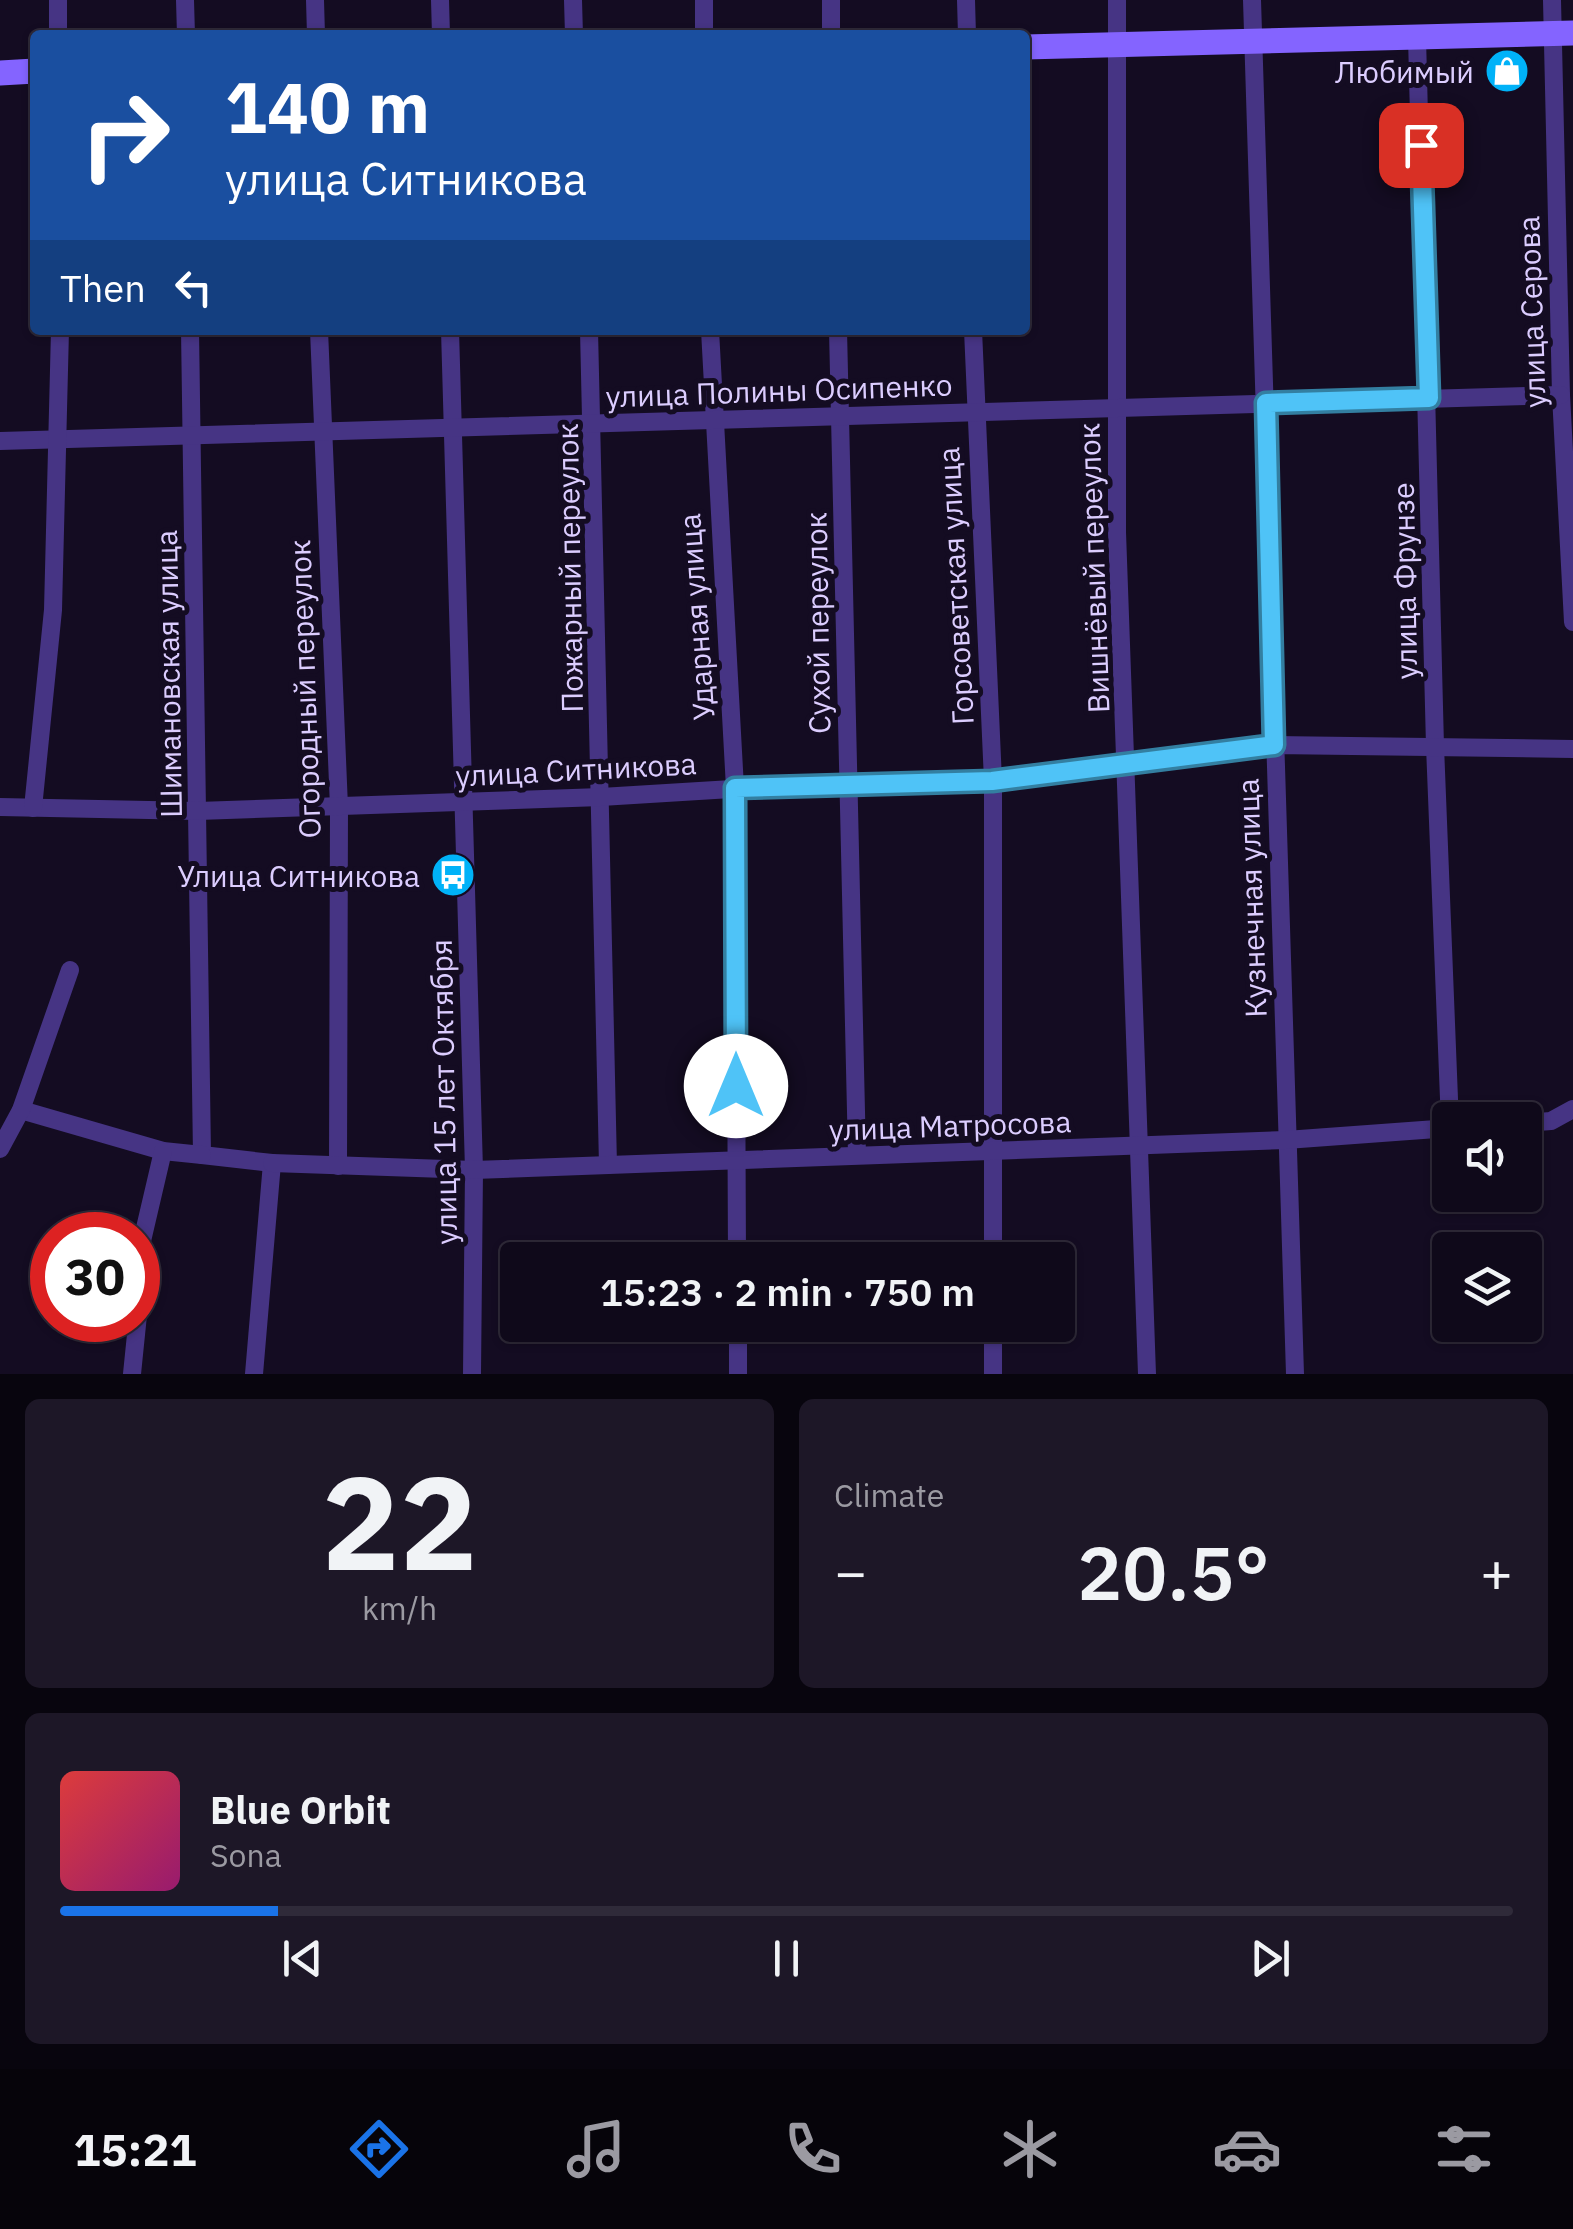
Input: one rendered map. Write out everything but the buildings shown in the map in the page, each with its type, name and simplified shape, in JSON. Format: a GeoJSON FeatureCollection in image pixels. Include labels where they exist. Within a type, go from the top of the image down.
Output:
{"type":"FeatureCollection","features":[{"type":"Feature","properties":{"kind":"main road"},"geometry":{"type":"LineString","coordinates":[[1030,47],[1562,33]]}},
{"type":"Feature","properties":{"kind":"main road"},"geometry":{"type":"LineString","coordinates":[[0,73],[30,71]]}},
{"type":"Feature","properties":{"kind":"street"},"geometry":{"type":"LineString","coordinates":[[58,0],[58,30]]}},
{"type":"Feature","properties":{"kind":"street"},"geometry":{"type":"LineString","coordinates":[[186,0],[186,30]]}},
{"type":"Feature","properties":{"kind":"street"},"geometry":{"type":"LineString","coordinates":[[315,0],[316,30]]}},
{"type":"Feature","properties":{"kind":"street"},"geometry":{"type":"LineString","coordinates":[[440,0],[442,30]]}},
{"type":"Feature","properties":{"kind":"street"},"geometry":{"type":"LineString","coordinates":[[573,0],[574,30]]}},
{"type":"Feature","properties":{"kind":"street"},"geometry":{"type":"LineString","coordinates":[[704,0],[704,30]]}},
{"type":"Feature","properties":{"kind":"street"},"geometry":{"type":"LineString","coordinates":[[831,0],[832,30]]}},
{"type":"Feature","properties":{"kind":"street"},"geometry":{"type":"LineString","coordinates":[[966,0],[966,30]]}},
{"type":"Feature","properties":{"kind":"street","name":"Вишнёвый переулок"},"geometry":{"type":"LineString","coordinates":[[1117,0],[1117,408],[1147,1374]]}},
{"type":"Feature","properties":{"kind":"street","name":"Кузнечная улица"},"geometry":{"type":"LineString","coordinates":[[1252,0],[1294,1374]]}},
{"type":"Feature","properties":{"kind":"street","name":"улица Серова"},"geometry":{"type":"LineString","coordinates":[[1552,0],[1562,33],[1560,395],[1573,622]]}},
{"type":"Feature","properties":{"kind":"street","name":"улица Фрунзе"},"geometry":{"type":"LineString","coordinates":[[1417,37],[1429,398],[1434,746],[1449,1102]]}},
{"type":"Feature","properties":{"kind":"street"},"geometry":{"type":"LineString","coordinates":[[33,808],[52,610],[60,439],[60,335]]}},
{"type":"Feature","properties":{"kind":"street","name":"Шимановская улица"},"geometry":{"type":"LineString","coordinates":[[190,335],[202,1155]]}},
{"type":"Feature","properties":{"kind":"street","name":"Огородный переулок"},"geometry":{"type":"LineString","coordinates":[[319,335],[320,431],[339,807],[338,1166]]}},
{"type":"Feature","properties":{"kind":"street","name":"улица 15 лет Октября"},"geometry":{"type":"LineString","coordinates":[[450,335],[474,1170],[472,1374]]}},
{"type":"Feature","properties":{"kind":"street","name":"Пожарный переулок"},"geometry":{"type":"LineString","coordinates":[[589,335],[608,1165]]}},
{"type":"Feature","properties":{"kind":"street","name":"Ударная улица"},"geometry":{"type":"LineString","coordinates":[[710,335],[735,788],[737,1242]]}},
{"type":"Feature","properties":{"kind":"street","name":"Сухой переулок"},"geometry":{"type":"LineString","coordinates":[[838,335],[857,1155]]}},
{"type":"Feature","properties":{"kind":"street","name":"Горсоветская улица"},"geometry":{"type":"LineString","coordinates":[[972,335],[992,781],[993,1242]]}},
{"type":"Feature","properties":{"kind":"street","name":"улица Полины Осипенко"},"geometry":{"type":"LineString","coordinates":[[0,440],[1560,395]]}},
{"type":"Feature","properties":{"kind":"street","name":"улица Ситникова"},"geometry":{"type":"LineString","coordinates":[[0,807],[198,811],[601,797],[848,782],[992,781],[1274,745],[1573,748]]}},
{"type":"Feature","properties":{"kind":"street"},"geometry":{"type":"LineString","coordinates":[[0,1149],[21,1110],[70,970]]}},
{"type":"Feature","properties":{"kind":"street"},"geometry":{"type":"LineString","coordinates":[[1542,1122],[1551,1121],[1573,1108]]}},
{"type":"Feature","properties":{"kind":"street"},"geometry":{"type":"LineString","coordinates":[[21,1110],[164,1151],[272,1162],[254,1374]]}},
{"type":"Feature","properties":{"kind":"street","name":"улица Матросова"},"geometry":{"type":"LineString","coordinates":[[272,1162],[474,1170],[1286,1140],[1432,1128]]}},
{"type":"Feature","properties":{"kind":"street"},"geometry":{"type":"LineString","coordinates":[[149,1212],[164,1151]]}},
{"type":"Feature","properties":{"kind":"street"},"geometry":{"type":"LineString","coordinates":[[132,1374],[136,1342]]}},
{"type":"Feature","properties":{"kind":"street"},"geometry":{"type":"LineString","coordinates":[[738,1342],[738,1374]]}},
{"type":"Feature","properties":{"kind":"street"},"geometry":{"type":"LineString","coordinates":[[993,1342],[994,1374]]}},
{"type":"Feature","properties":{"kind":"place","name":"Любимый"},"geometry":{"type":"Point","coordinates":[1507,71]}},
{"type":"Feature","properties":{"kind":"place","name":"Улица Ситникова"},"geometry":{"type":"Point","coordinates":[453,875]}},
{"type":"Feature","properties":{"kind":"route"},"geometry":{"type":"LineString","coordinates":[[736,1086],[735,788],[992,781],[1274,745],[1266,403],[1429,398],[1421,145]]}}]}
